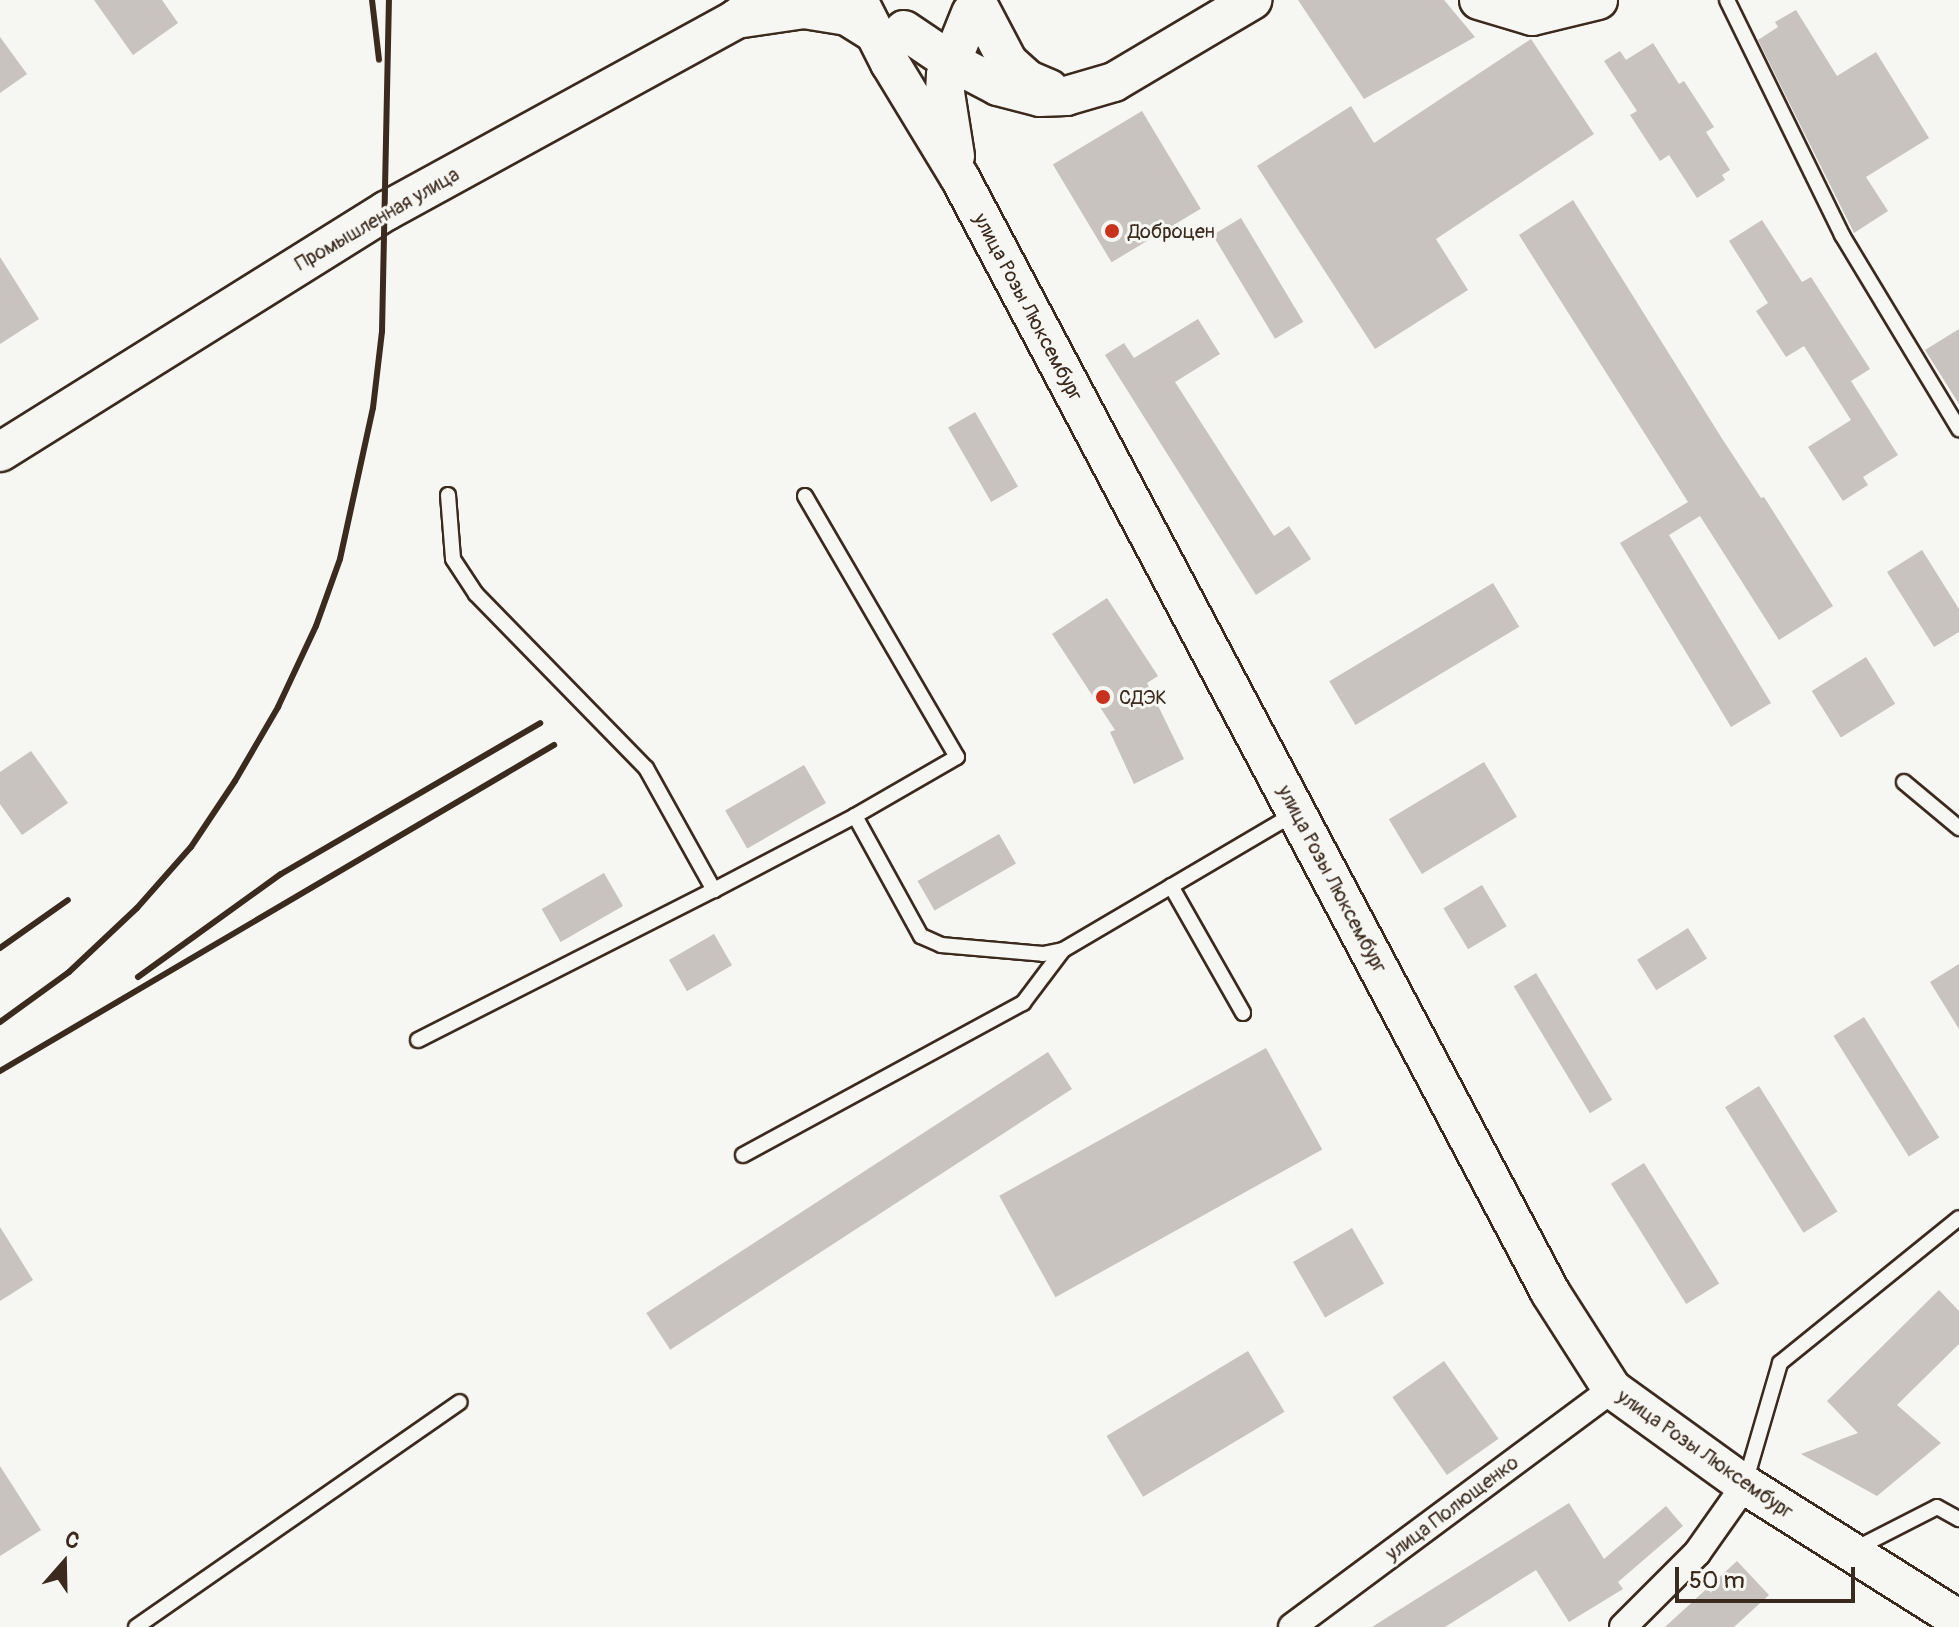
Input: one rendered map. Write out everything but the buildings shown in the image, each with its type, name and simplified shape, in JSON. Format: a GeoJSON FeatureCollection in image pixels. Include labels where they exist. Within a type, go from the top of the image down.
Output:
{"type":"FeatureCollection","features":[{"type":"Feature","properties":{"kind":"main road"},"geometry":{"type":"LineString","coordinates":[[877,13],[950,61],[1015,92],[1066,96],[1114,82],[1252,0]]}},
{"type":"Feature","properties":{"kind":"main road"},"geometry":{"type":"LineString","coordinates":[[1479,0],[1532,16],[1598,0]]}},
{"type":"Feature","properties":{"kind":"main road"},"geometry":{"type":"LineString","coordinates":[[976,5],[1001,52],[1016,71],[1066,96]]}},
{"type":"Feature","properties":{"kind":"main road"},"geometry":{"type":"LineString","coordinates":[[751,6],[804,9],[847,16],[877,13],[926,35],[955,28],[976,5]]}},
{"type":"Feature","properties":{"kind":"main road"},"geometry":{"type":"LineString","coordinates":[[960,178],[945,93],[950,61],[976,5]]}},
{"type":"Feature","properties":{"kind":"main road","name":"Промышленная улица"},"geometry":{"type":"LineString","coordinates":[[0,452],[386,211],[751,6]]}},
{"type":"Feature","properties":{"kind":"main road","name":"улица Розы Люксембург"},"geometry":{"type":"LineString","coordinates":[[877,13],[960,178],[1550,1292],[1612,1389],[1745,1485],[1848,1553],[1959,1620]]}},
{"type":"Feature","properties":{"kind":"street","name":"улица Полющенко"},"geometry":{"type":"LineString","coordinates":[[1292,1627],[1612,1389]]}},
{"type":"Feature","properties":{"kind":"street"},"geometry":{"type":"LineString","coordinates":[[1623,1627],[1697,1553],[1745,1485]]}},
{"type":"Feature","properties":{"kind":"lane"},"geometry":{"type":"LineString","coordinates":[[1727,0],[1842,235],[1959,429]]}},
{"type":"Feature","properties":{"kind":"lane"},"geometry":{"type":"LineString","coordinates":[[448,495],[453,559],[476,594],[579,695],[646,768],[714,890]]}},
{"type":"Feature","properties":{"kind":"lane"},"geometry":{"type":"LineString","coordinates":[[418,1040],[855,816],[957,757],[805,496]]}},
{"type":"Feature","properties":{"kind":"lane"},"geometry":{"type":"LineString","coordinates":[[1904,782],[1959,828]]}},
{"type":"Feature","properties":{"kind":"lane"},"geometry":{"type":"LineString","coordinates":[[855,816],[921,936],[941,945],[1043,954],[1063,950],[1296,813]]}},
{"type":"Feature","properties":{"kind":"lane"},"geometry":{"type":"LineString","coordinates":[[1171,886],[1243,1013]]}},
{"type":"Feature","properties":{"kind":"lane"},"geometry":{"type":"LineString","coordinates":[[743,1155],[1023,1003],[1063,950]]}},
{"type":"Feature","properties":{"kind":"lane"},"geometry":{"type":"LineString","coordinates":[[1745,1485],[1780,1363],[1959,1218]]}},
{"type":"Feature","properties":{"kind":"lane"},"geometry":{"type":"LineString","coordinates":[[136,1627],[460,1402]]}},
{"type":"Feature","properties":{"kind":"lane"},"geometry":{"type":"LineString","coordinates":[[1848,1553],[1937,1507],[1959,1519]]}},
{"type":"Feature","properties":{"kind":"railway"},"geometry":{"type":"LineString","coordinates":[[372,0],[379,60]]}},
{"type":"Feature","properties":{"kind":"railway"},"geometry":{"type":"LineString","coordinates":[[0,1022],[69,972],[137,908],[191,847],[235,781],[278,707],[316,626],[340,559],[373,408],[382,331],[389,0]]}},
{"type":"Feature","properties":{"kind":"railway"},"geometry":{"type":"LineString","coordinates":[[138,977],[281,874],[540,723]]}},
{"type":"Feature","properties":{"kind":"railway"},"geometry":{"type":"LineString","coordinates":[[0,1071],[554,745]]}},
{"type":"Feature","properties":{"kind":"railway"},"geometry":{"type":"LineString","coordinates":[[0,948],[68,900]]}},
{"type":"Feature","properties":{"kind":"place","name":"Доброцен"},"geometry":{"type":"Point","coordinates":[1112,231]}},
{"type":"Feature","properties":{"kind":"place","name":"СДЭК"},"geometry":{"type":"Point","coordinates":[1103,697]}}]}
